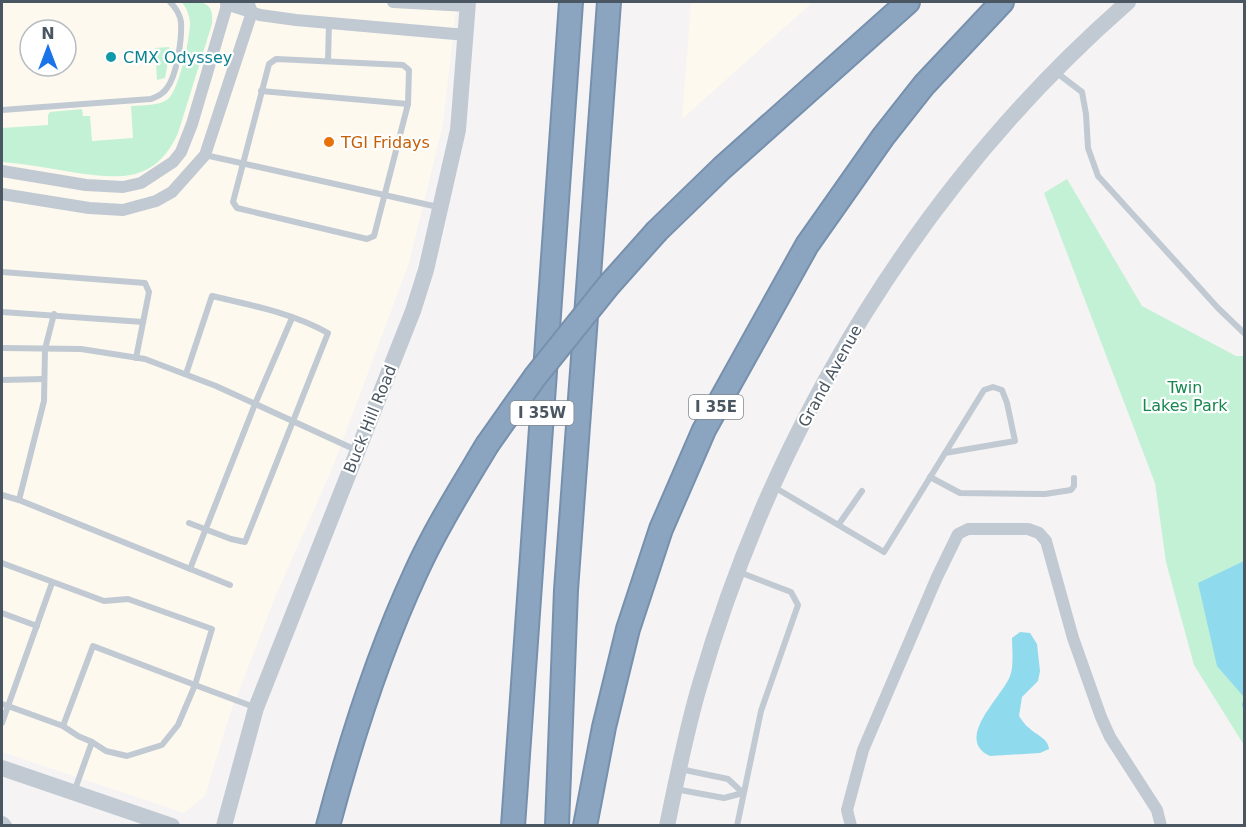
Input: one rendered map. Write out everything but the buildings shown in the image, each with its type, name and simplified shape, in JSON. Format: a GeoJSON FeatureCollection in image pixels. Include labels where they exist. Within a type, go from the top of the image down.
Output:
{"type":"FeatureCollection","features":[{"type":"Feature","properties":{"kind":"highway","name":"I 35W"},"geometry":{"type":"LineString","coordinates":[[513,825],[571,2]]}},
{"type":"Feature","properties":{"kind":"highway","name":"I 35W"},"geometry":{"type":"LineString","coordinates":[[557,825],[566,590],[609,2]]}},
{"type":"Feature","properties":{"kind":"highway","name":"I 35E"},"geometry":{"type":"LineString","coordinates":[[585,825],[603,727],[628,629],[661,529],[704,430],[807,245],[883,137],[924,85],[1002,2]]}},
{"type":"Feature","properties":{"kind":"highway"},"geometry":{"type":"LineString","coordinates":[[962,42],[1014,2]]}},
{"type":"Feature","properties":{"kind":"highway"},"geometry":{"type":"LineString","coordinates":[[328,825],[340,779],[382,652],[416,571],[487,445],[534,377],[608,286],[657,231],[722,168],[904,4]]}},
{"type":"Feature","properties":{"kind":"street"},"geometry":{"type":"LineString","coordinates":[[2,171],[108,188],[141,183],[164,169],[181,152],[192,124],[225,2],[250,7],[260,15],[465,35]]}},
{"type":"Feature","properties":{"kind":"street"},"geometry":{"type":"LineString","coordinates":[[393,2],[468,4]]}},
{"type":"Feature","properties":{"kind":"street","name":"Grand Avenue"},"geometry":{"type":"LineString","coordinates":[[667,825],[678,768],[700,683],[738,571],[774,486],[819,391],[854,328],[886,279],[958,181],[1054,71],[1128,2]]}},
{"type":"Feature","properties":{"kind":"street","name":"Buck Hill Road"},"geometry":{"type":"LineString","coordinates":[[224,825],[256,708],[413,311],[426,270],[458,130],[468,4]]}},
{"type":"Feature","properties":{"kind":"street"},"geometry":{"type":"LineString","coordinates":[[2,194],[89,208],[123,210],[156,201],[172,192],[205,155],[250,7]]}},
{"type":"Feature","properties":{"kind":"street"},"geometry":{"type":"LineString","coordinates":[[851,825],[847,810],[863,750],[937,577],[958,534],[968,529],[1028,529],[1039,533],[1046,541],[1073,638],[1101,717],[1110,737],[1157,810],[1161,825]]}},
{"type":"Feature","properties":{"kind":"street"},"geometry":{"type":"LineString","coordinates":[[2,768],[172,825]]}},
{"type":"Feature","properties":{"kind":"lane"},"geometry":{"type":"LineString","coordinates":[[2,111],[152,99],[161,95],[168,88],[173,76],[181,21],[175,7],[170,2]]}},
{"type":"Feature","properties":{"kind":"lane"},"geometry":{"type":"LineString","coordinates":[[328,61],[329,23]]}},
{"type":"Feature","properties":{"kind":"lane"},"geometry":{"type":"LineString","coordinates":[[276,59],[403,65],[409,70],[408,104],[374,236],[367,238],[356,236],[237,208],[233,202],[261,91],[268,64],[276,59]]}},
{"type":"Feature","properties":{"kind":"lane"},"geometry":{"type":"LineString","coordinates":[[1054,71],[1082,93],[1088,148],[1098,176],[1218,308],[1245,333]]}},
{"type":"Feature","properties":{"kind":"lane"},"geometry":{"type":"LineString","coordinates":[[261,91],[408,104]]}},
{"type":"Feature","properties":{"kind":"lane"},"geometry":{"type":"LineString","coordinates":[[205,155],[440,207]]}},
{"type":"Feature","properties":{"kind":"lane"},"geometry":{"type":"LineString","coordinates":[[2,272],[145,284],[149,292],[136,358]]}},
{"type":"Feature","properties":{"kind":"lane"},"geometry":{"type":"LineString","coordinates":[[186,374],[212,296],[267,308],[328,333],[245,542],[189,523]]}},
{"type":"Feature","properties":{"kind":"lane"},"geometry":{"type":"LineString","coordinates":[[2,312],[143,322]]}},
{"type":"Feature","properties":{"kind":"lane"},"geometry":{"type":"LineString","coordinates":[[19,500],[44,401],[45,349],[54,314]]}},
{"type":"Feature","properties":{"kind":"lane"},"geometry":{"type":"LineString","coordinates":[[190,569],[255,404],[292,318]]}},
{"type":"Feature","properties":{"kind":"lane"},"geometry":{"type":"LineString","coordinates":[[2,348],[81,350],[145,359],[186,374],[357,451]]}},
{"type":"Feature","properties":{"kind":"lane"},"geometry":{"type":"LineString","coordinates":[[2,380],[44,379]]}},
{"type":"Feature","properties":{"kind":"lane"},"geometry":{"type":"LineString","coordinates":[[774,486],[884,552],[930,477],[984,390],[993,387],[1002,390],[1015,441],[945,453]]}},
{"type":"Feature","properties":{"kind":"lane"},"geometry":{"type":"LineString","coordinates":[[930,477],[960,493],[1045,494],[1071,490],[1074,486],[1074,478]]}},
{"type":"Feature","properties":{"kind":"lane"},"geometry":{"type":"LineString","coordinates":[[838,524],[861,491]]}},
{"type":"Feature","properties":{"kind":"lane"},"geometry":{"type":"LineString","coordinates":[[2,495],[231,585]]}},
{"type":"Feature","properties":{"kind":"lane"},"geometry":{"type":"LineString","coordinates":[[2,563],[104,601],[128,599],[212,629],[195,684],[178,725],[162,745],[127,756],[106,752],[63,726],[5,705]]}},
{"type":"Feature","properties":{"kind":"lane"},"geometry":{"type":"LineString","coordinates":[[737,825],[761,711],[798,605],[791,592],[738,571]]}},
{"type":"Feature","properties":{"kind":"lane"},"geometry":{"type":"LineString","coordinates":[[2,723],[5,705],[52,583]]}},
{"type":"Feature","properties":{"kind":"lane"},"geometry":{"type":"LineString","coordinates":[[2,613],[37,626]]}},
{"type":"Feature","properties":{"kind":"lane"},"geometry":{"type":"LineString","coordinates":[[63,726],[93,646],[256,708]]}},
{"type":"Feature","properties":{"kind":"lane"},"geometry":{"type":"LineString","coordinates":[[74,792],[92,742]]}},
{"type":"Feature","properties":{"kind":"lane"},"geometry":{"type":"LineString","coordinates":[[678,768],[728,779],[743,793]]}},
{"type":"Feature","properties":{"kind":"lane"},"geometry":{"type":"LineString","coordinates":[[674,788],[724,798],[743,793]]}},
{"type":"Feature","properties":{"kind":"shaded area"},"geometry":{"type":"Polygon","coordinates":[[[2,2],[457,2],[443,124],[409,263],[332,469],[276,595],[230,714],[205,796],[184,813],[2,752],[2,2]]]}},
{"type":"Feature","properties":{"kind":"shaded area"},"geometry":{"type":"Polygon","coordinates":[[[691,2],[813,2],[682,119],[691,2]]]}},
{"type":"Feature","properties":{"kind":"green space"},"geometry":{"type":"Polygon","coordinates":[[[181,2],[200,2],[208,6],[211,10],[212,24],[178,133],[169,150],[158,162],[147,170],[134,174],[105,176],[2,162],[2,128],[48,125],[50,112],[82,109],[83,116],[90,116],[92,141],[133,138],[131,106],[156,104],[168,99],[180,75],[190,23],[185,6],[181,2]]]}},
{"type":"Feature","properties":{"kind":"green space"},"geometry":{"type":"Polygon","coordinates":[[[169,47],[165,78],[157,80],[155,48],[169,47]]]}},
{"type":"Feature","properties":{"kind":"green space","name":"Twin Lakes Park"},"geometry":{"type":"Polygon","coordinates":[[[1067,179],[1142,306],[1236,356],[1244,356],[1244,745],[1194,665],[1166,562],[1155,483],[1044,193],[1067,179]]]}},
{"type":"Feature","properties":{"kind":"water"},"geometry":{"type":"Polygon","coordinates":[[[1244,561],[1244,697],[1217,666],[1198,583],[1244,561]]]}},
{"type":"Feature","properties":{"kind":"water"},"geometry":{"type":"Polygon","coordinates":[[[1020,632],[1030,633],[1037,644],[1040,671],[1038,681],[1022,697],[1019,716],[1028,727],[1044,739],[1049,749],[1040,753],[990,756],[980,749],[977,739],[978,728],[1010,676],[1012,638],[1020,632]]]}},
{"type":"Feature","properties":{"kind":"place","name":"CMX Odyssey"},"geometry":{"type":"Point","coordinates":[111,57]}},
{"type":"Feature","properties":{"kind":"place","name":"TGI Fridays"},"geometry":{"type":"Point","coordinates":[329,142]}}]}
